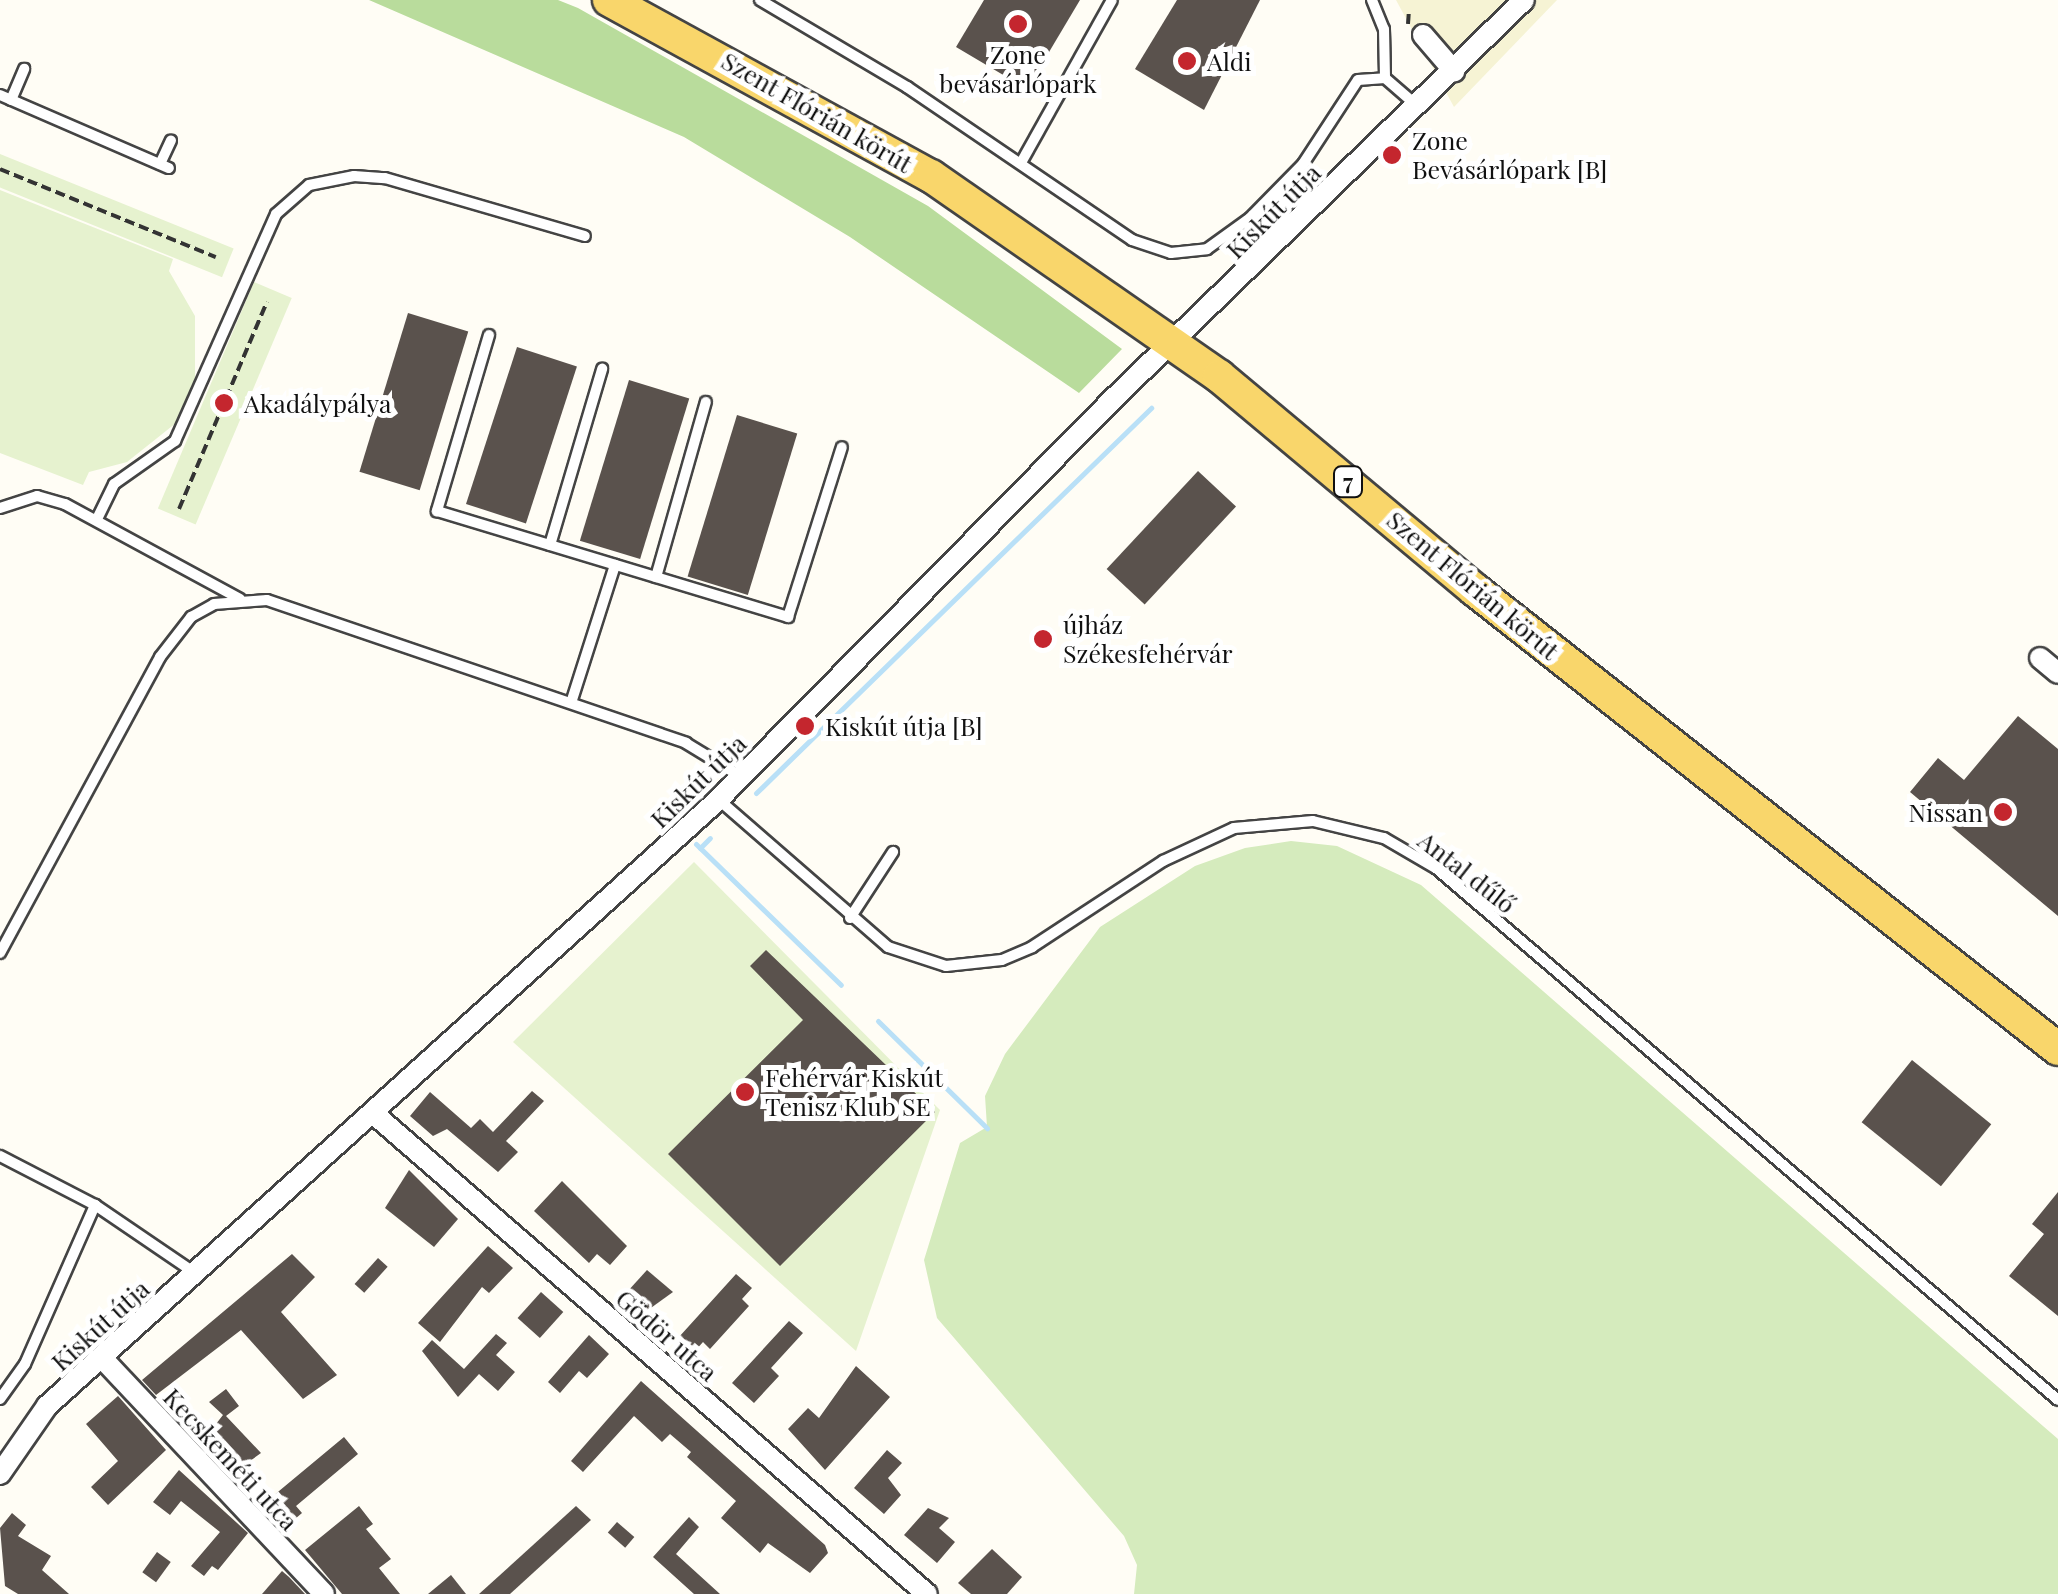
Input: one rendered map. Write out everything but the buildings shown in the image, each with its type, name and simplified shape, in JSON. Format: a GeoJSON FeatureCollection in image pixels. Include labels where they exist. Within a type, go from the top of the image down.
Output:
{"type":"FeatureCollection","features":[{"type":"Feature","properties":{"kind":"main road","name":"Szent Flórián körút"},"geometry":{"type":"LineString","coordinates":[[608,0],[931,176],[1173,343],[2058,1049]]}},
{"type":"Feature","properties":{"kind":"street","name":"Kiskút útja"},"geometry":{"type":"LineString","coordinates":[[0,1474],[47,1406],[719,799],[1173,343],[1524,0]]}},
{"type":"Feature","properties":{"kind":"street"},"geometry":{"type":"LineString","coordinates":[[1423,36],[1454,70]]}},
{"type":"Feature","properties":{"kind":"street"},"geometry":{"type":"LineString","coordinates":[[2040,658],[2058,673]]}},
{"type":"Feature","properties":{"kind":"street","name":"Gödör utca"},"geometry":{"type":"LineString","coordinates":[[374,1114],[926,1594]]}},
{"type":"Feature","properties":{"kind":"street","name":"Kecskeméti utca"},"geometry":{"type":"LineString","coordinates":[[100,1358],[324,1594]]}},
{"type":"Feature","properties":{"kind":"lane"},"geometry":{"type":"LineString","coordinates":[[760,0],[1022,161],[1132,240],[1190,253],[1228,237],[1288,179],[1358,80],[1385,78],[1415,104]]}},
{"type":"Feature","properties":{"kind":"lane"},"geometry":{"type":"LineString","coordinates":[[1022,161],[1112,0]]}},
{"type":"Feature","properties":{"kind":"lane"},"geometry":{"type":"LineString","coordinates":[[1372,0],[1384,29],[1385,78]]}},
{"type":"Feature","properties":{"kind":"lane"},"geometry":{"type":"LineString","coordinates":[[24,69],[6,97],[165,166],[170,140]]}},
{"type":"Feature","properties":{"kind":"lane"},"geometry":{"type":"LineString","coordinates":[[98,516],[114,484],[175,441],[276,214],[309,185],[384,178],[585,236]]}},
{"type":"Feature","properties":{"kind":"lane"},"geometry":{"type":"LineString","coordinates":[[488,335],[437,511],[788,617],[842,447]]}},
{"type":"Feature","properties":{"kind":"lane"},"geometry":{"type":"LineString","coordinates":[[550,545],[602,370]]}},
{"type":"Feature","properties":{"kind":"lane"},"geometry":{"type":"LineString","coordinates":[[656,577],[706,402]]}},
{"type":"Feature","properties":{"kind":"lane"},"geometry":{"type":"LineString","coordinates":[[0,508],[37,496],[98,516],[240,599]]}},
{"type":"Feature","properties":{"kind":"lane"},"geometry":{"type":"LineString","coordinates":[[570,703],[615,564]]}},
{"type":"Feature","properties":{"kind":"lane"},"geometry":{"type":"LineString","coordinates":[[0,954],[38,872],[174,635],[214,604],[240,599],[267,600],[686,744],[740,776]]}},
{"type":"Feature","properties":{"kind":"lane","name":"Antal dűlő"},"geometry":{"type":"LineString","coordinates":[[719,799],[850,918],[917,961],[972,966],[1032,947],[1163,861],[1234,828],[1313,821],[1384,838],[1437,869],[2058,1400]]}},
{"type":"Feature","properties":{"kind":"lane"},"geometry":{"type":"LineString","coordinates":[[850,918],[894,852]]}},
{"type":"Feature","properties":{"kind":"lane"},"geometry":{"type":"LineString","coordinates":[[0,1156],[95,1205],[196,1273]]}},
{"type":"Feature","properties":{"kind":"lane"},"geometry":{"type":"LineString","coordinates":[[0,1399],[26,1364],[95,1205]]}},
{"type":"Feature","properties":{"kind":"path"},"geometry":{"type":"LineString","coordinates":[[0,170],[216,257]]}},
{"type":"Feature","properties":{"kind":"path"},"geometry":{"type":"LineString","coordinates":[[178,509],[267,302]]}},
{"type":"Feature","properties":{"kind":"shaded area"},"geometry":{"type":"Polygon","coordinates":[[[1396,0],[1557,0],[1454,107],[1396,0]]]}},
{"type":"Feature","properties":{"kind":"green space"},"geometry":{"type":"Polygon","coordinates":[[[369,0],[558,0],[578,8],[928,206],[1122,349],[1079,393],[850,237],[684,137],[369,0]]]}},
{"type":"Feature","properties":{"kind":"green space"},"geometry":{"type":"Polygon","coordinates":[[[0,154],[234,248],[222,277],[0,187],[0,154]]]}},
{"type":"Feature","properties":{"kind":"green space"},"geometry":{"type":"Polygon","coordinates":[[[0,190],[173,259],[169,271],[195,316],[195,385],[176,423],[127,462],[89,472],[83,485],[0,453],[0,190]]]}},
{"type":"Feature","properties":{"kind":"green space","name":"Akadálypálya"},"geometry":{"type":"Polygon","coordinates":[[[254,282],[292,298],[196,524],[158,508],[254,282]]]}},
{"type":"Feature","properties":{"kind":"green space"},"geometry":{"type":"Polygon","coordinates":[[[1291,841],[1337,846],[1421,885],[2058,1439],[2058,1594],[1134,1594],[1137,1565],[1124,1536],[937,1318],[924,1260],[960,1143],[987,1127],[985,1096],[1005,1054],[1100,927],[1195,866],[1245,848],[1291,841]]]}},
{"type":"Feature","properties":{"kind":"green space","name":"Fehérvár Kiskút Tenisz Klub SE"},"geometry":{"type":"Polygon","coordinates":[[[694,862],[940,1110],[856,1351],[513,1042],[694,862]]]}},
{"type":"Feature","properties":{"kind":"waterway"},"geometry":{"type":"LineString","coordinates":[[756,793],[1151,408]]}},
{"type":"Feature","properties":{"kind":"waterway"},"geometry":{"type":"LineString","coordinates":[[700,848],[710,838]]}},
{"type":"Feature","properties":{"kind":"waterway"},"geometry":{"type":"LineString","coordinates":[[696,844],[841,985]]}},
{"type":"Feature","properties":{"kind":"waterway"},"geometry":{"type":"LineString","coordinates":[[878,1021],[987,1128]]}},
{"type":"Feature","properties":{"kind":"place","name":"Zone bevásárlópark"},"geometry":{"type":"Point","coordinates":[1018,24]}},
{"type":"Feature","properties":{"kind":"place","name":"Aldi"},"geometry":{"type":"Point","coordinates":[1187,61]}},
{"type":"Feature","properties":{"kind":"place","name":"Zone Bevásárlópark [B]"},"geometry":{"type":"Point","coordinates":[1392,155]}},
{"type":"Feature","properties":{"kind":"place","name":"Akadálypálya"},"geometry":{"type":"Point","coordinates":[224,403]}},
{"type":"Feature","properties":{"kind":"place","name":"újház Székesfehérvár"},"geometry":{"type":"Point","coordinates":[1043,639]}},
{"type":"Feature","properties":{"kind":"place","name":"Kiskút útja [B]"},"geometry":{"type":"Point","coordinates":[805,726]}},
{"type":"Feature","properties":{"kind":"place","name":"Nissan"},"geometry":{"type":"Point","coordinates":[2003,812]}},
{"type":"Feature","properties":{"kind":"place","name":"Fehérvár Kiskút Tenisz Klub SE"},"geometry":{"type":"Point","coordinates":[745,1092]}}]}
